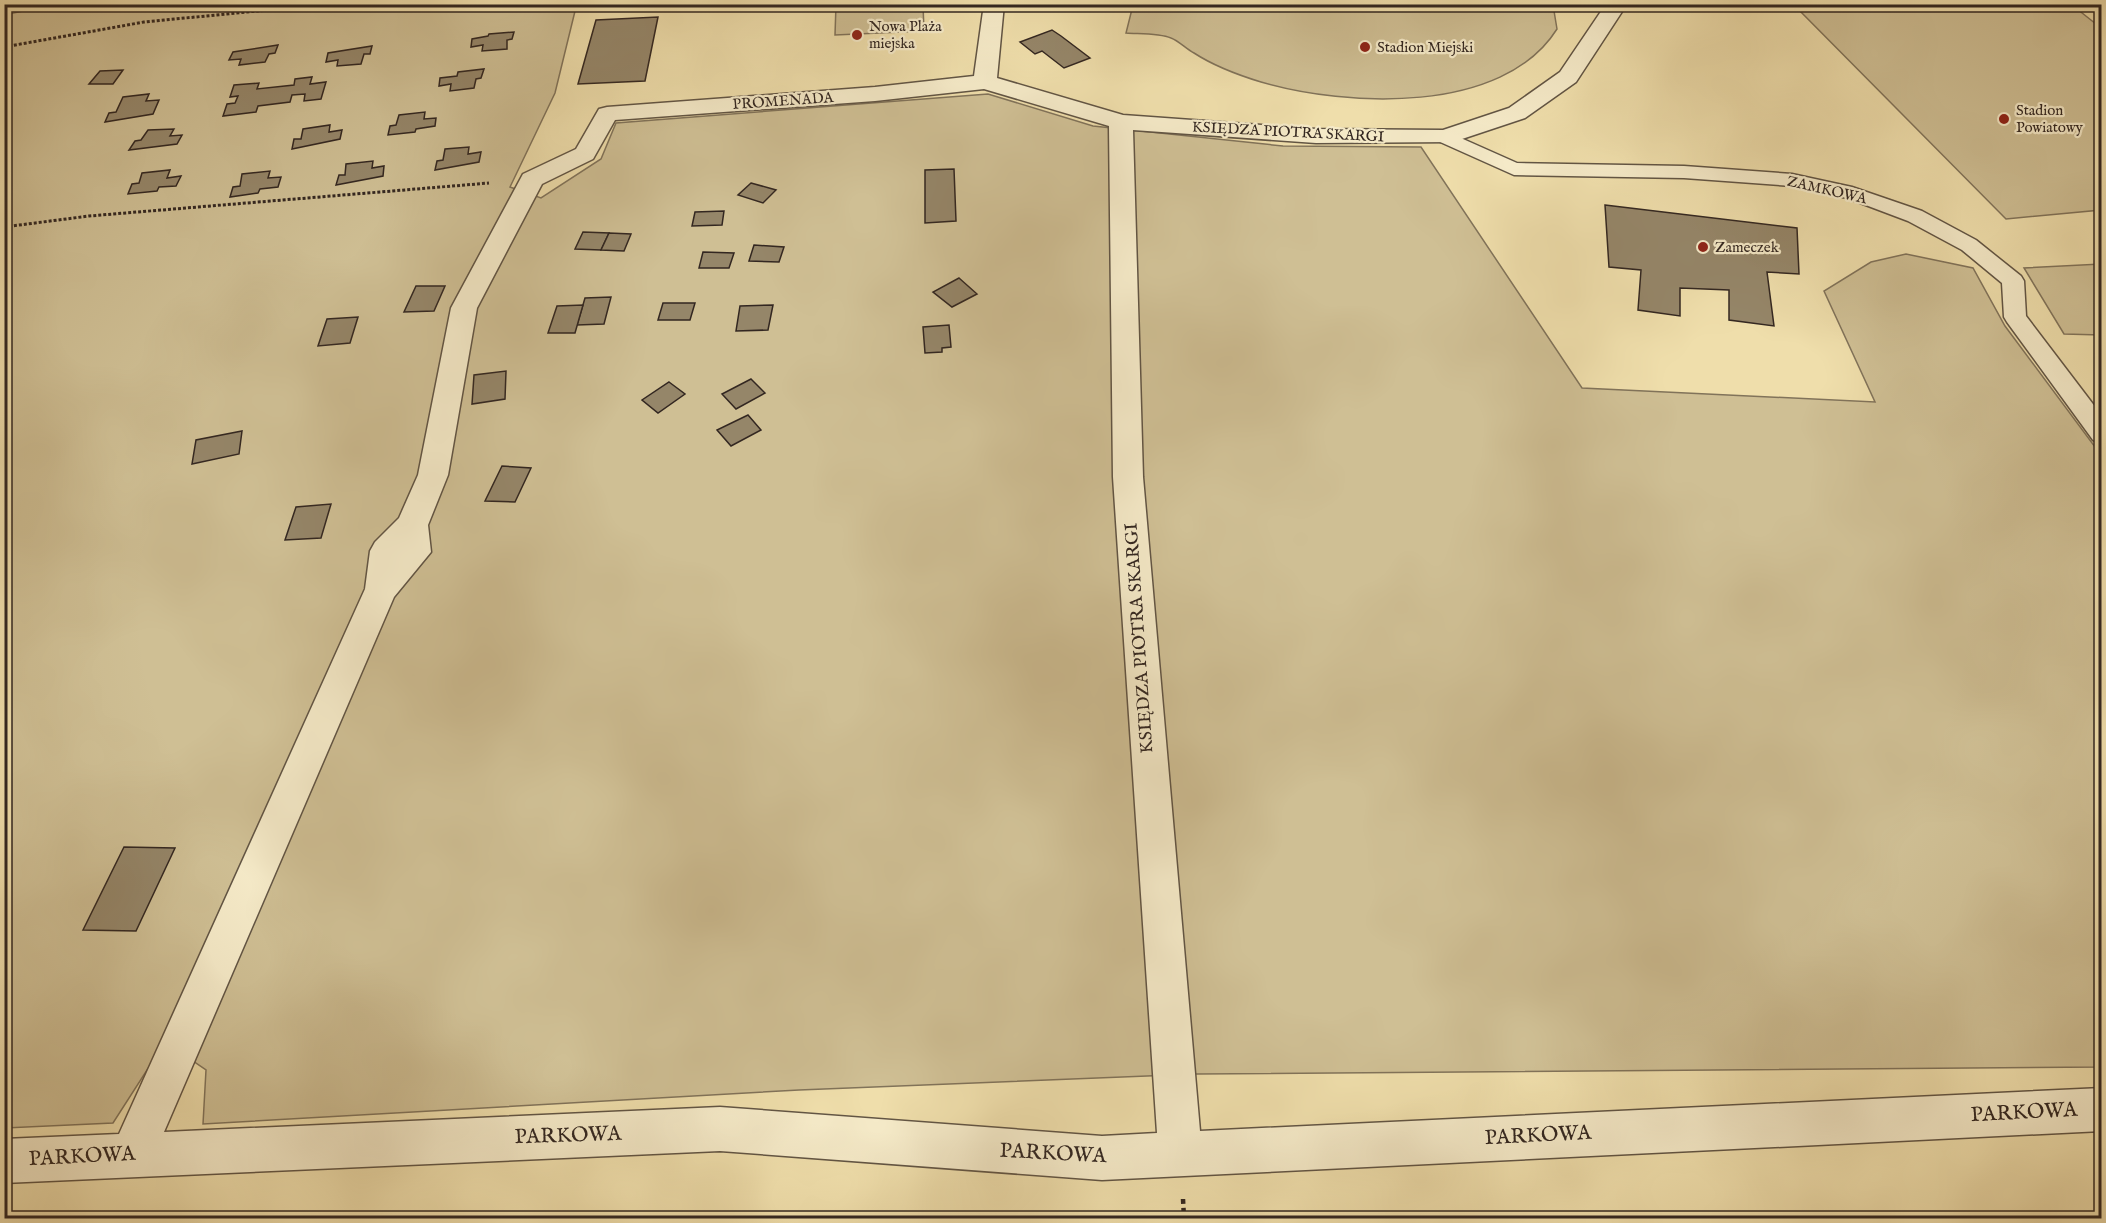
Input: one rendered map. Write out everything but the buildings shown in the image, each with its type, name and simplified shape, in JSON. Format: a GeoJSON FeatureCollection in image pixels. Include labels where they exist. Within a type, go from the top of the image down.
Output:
{"type":"FeatureCollection","features":[{"type":"Feature","properties":{"kind":"street"},"geometry":{"type":"LineString","coordinates":[[985,82],[994,4]]}},
{"type":"Feature","properties":{"kind":"street","name":"KSIĘDZA PIOTRA SKARGI"},"geometry":{"type":"LineString","coordinates":[[985,82],[1121,122],[1316,136],[1444,137],[1517,113],[1568,77],[1617,4]]}},
{"type":"Feature","properties":{"kind":"street","name":"PROMENADA"},"geometry":{"type":"LineString","coordinates":[[532,179],[585,154],[607,114],[875,94],[985,82]]}},
{"type":"Feature","properties":{"kind":"street","name":"KSIĘDZA PIOTRA SKARGI"},"geometry":{"type":"LineString","coordinates":[[1121,122],[1128,477],[1180,1154]]}},
{"type":"Feature","properties":{"kind":"street"},"geometry":{"type":"LineString","coordinates":[[132,1155],[381,589],[415,552],[412,525],[433,475],[464,308],[532,179]]}},
{"type":"Feature","properties":{"kind":"street","name":"PARKOWA"},"geometry":{"type":"LineString","coordinates":[[4,1161],[720,1129],[1102,1158],[2102,1109]]}},
{"type":"Feature","properties":{"kind":"lane","name":"ZAMKOWA"},"geometry":{"type":"LineString","coordinates":[[1444,137],[1514,169],[1684,172],[1792,180],[1852,193],[1915,216],[1969,245],[2013,281],[2015,317],[2102,434]]}},
{"type":"Feature","properties":{"kind":"path"},"geometry":{"type":"LineString","coordinates":[[4,47],[144,22],[330,4]]}},
{"type":"Feature","properties":{"kind":"path"},"geometry":{"type":"LineString","coordinates":[[4,227],[89,216],[532,179]]}},
{"type":"Feature","properties":{"kind":"shaded area"},"geometry":{"type":"Polygon","coordinates":[[[56,4],[592,5],[576,7],[555,93],[510,187],[541,198],[601,159],[616,123],[988,94],[1093,126],[1283,146],[1421,147],[1582,388],[1875,402],[1824,291],[1871,262],[1906,254],[1973,268],[2005,326],[2101,455],[2101,1067],[1197,1074],[799,1090],[203,1124],[206,1070],[165,1042],[113,1123],[5,1128],[4,15],[56,4]]]}},
{"type":"Feature","properties":{"kind":"shaded area"},"geometry":{"type":"Polygon","coordinates":[[[836,5],[923,5],[924,31],[835,35],[836,5]]]}},
{"type":"Feature","properties":{"kind":"shaded area","name":"Stadion Miejski"},"geometry":{"type":"Polygon","coordinates":[[[1133,5],[1553,5],[1557,29],[1532,57],[1500,77],[1462,90],[1421,97],[1378,99],[1336,96],[1261,82],[1210,62],[1166,36],[1126,33],[1133,5]]]}},
{"type":"Feature","properties":{"kind":"shaded area","name":"Stadion Powiatowy"},"geometry":{"type":"Polygon","coordinates":[[[1794,5],[2072,5],[2101,28],[2101,210],[2006,219],[1794,5]]]}},
{"type":"Feature","properties":{"kind":"shaded area"},"geometry":{"type":"Polygon","coordinates":[[[2101,264],[2101,335],[2064,334],[2024,268],[2101,264]]]}},
{"type":"Feature","properties":{"kind":"place","name":"Nowa Plaża miejska"},"geometry":{"type":"Point","coordinates":[857,35]}},
{"type":"Feature","properties":{"kind":"place","name":"Stadion Miejski"},"geometry":{"type":"Point","coordinates":[1365,47]}},
{"type":"Feature","properties":{"kind":"place","name":"Stadion Powiatowy"},"geometry":{"type":"Point","coordinates":[2004,119]}},
{"type":"Feature","properties":{"kind":"place","name":"Zameczek"},"geometry":{"type":"Point","coordinates":[1703,247]}}]}
